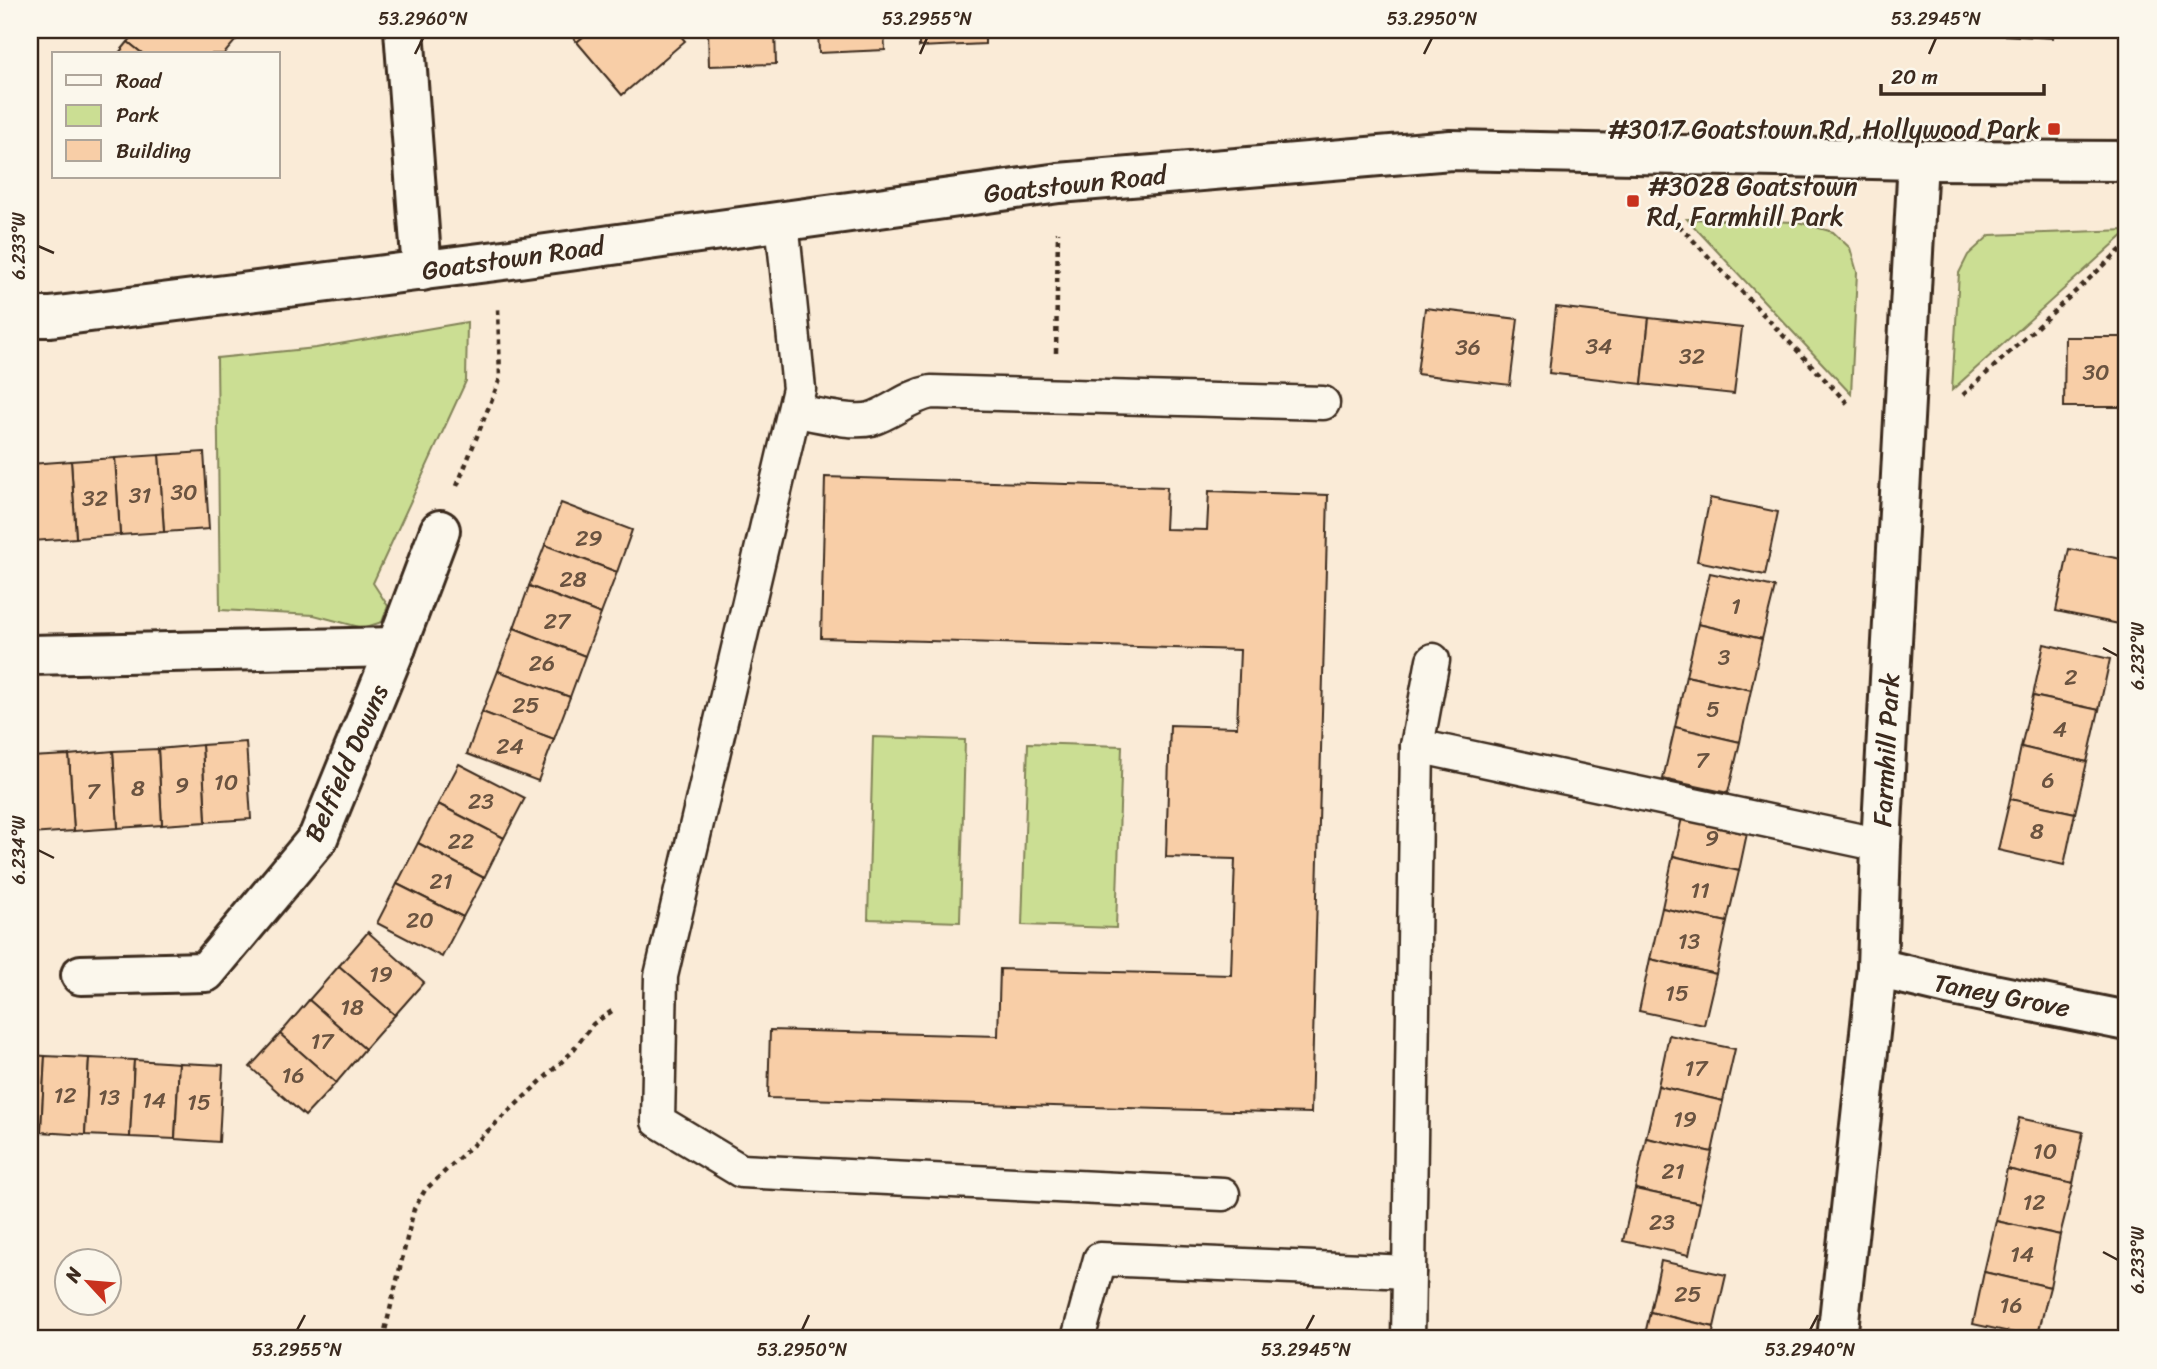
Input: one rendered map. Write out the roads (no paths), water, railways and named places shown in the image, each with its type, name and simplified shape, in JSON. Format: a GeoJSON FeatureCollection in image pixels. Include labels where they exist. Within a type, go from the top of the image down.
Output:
{"type":"FeatureCollection","features":[{"type":"Feature","properties":{"kind":"street"},"geometry":{"type":"LineString","coordinates":[[404,30],[422,271]]}},
{"type":"Feature","properties":{"kind":"street","name":"Goatstown Road"},"geometry":{"type":"LineString","coordinates":[[30,317],[422,271],[1059,183],[1451,150],[2127,161]]}},
{"type":"Feature","properties":{"kind":"street","name":"Farmhill Park"},"geometry":{"type":"LineString","coordinates":[[1838,1339],[1877,968],[1917,159]]}},
{"type":"Feature","properties":{"kind":"street","name":"Belfield Downs"},"geometry":{"type":"LineString","coordinates":[[81,975],[206,972],[318,838],[396,647],[440,530]]}},
{"type":"Feature","properties":{"kind":"street","name":"Belfield Downs"},"geometry":{"type":"LineString","coordinates":[[30,655],[396,647]]}},
{"type":"Feature","properties":{"kind":"street","name":"Taney Grove"},"geometry":{"type":"LineString","coordinates":[[1877,968],[2127,1021]]}},
{"type":"Feature","properties":{"kind":"lane"},"geometry":{"type":"LineString","coordinates":[[782,221],[799,389],[661,976],[658,1121],[741,1171],[1223,1194]]}},
{"type":"Feature","properties":{"kind":"lane"},"geometry":{"type":"LineString","coordinates":[[795,411],[857,420],[871,419],[914,396],[931,392],[1324,403]]}},
{"type":"Feature","properties":{"kind":"lane"},"geometry":{"type":"LineString","coordinates":[[1408,1339],[1417,746],[1433,660]]}},
{"type":"Feature","properties":{"kind":"lane"},"geometry":{"type":"LineString","coordinates":[[1417,746],[1881,845]]}},
{"type":"Feature","properties":{"kind":"lane"},"geometry":{"type":"LineString","coordinates":[[1078,1339],[1100,1259],[1409,1272]]}},
{"type":"Feature","properties":{"kind":"place","name":"#3017 Goatstown Rd, Hollywood Park"},"geometry":{"type":"Point","coordinates":[2054,129]}},
{"type":"Feature","properties":{"kind":"place","name":"#3028 Goatstown Rd, Farmhill Park"},"geometry":{"type":"Point","coordinates":[1633,201]}}]}
